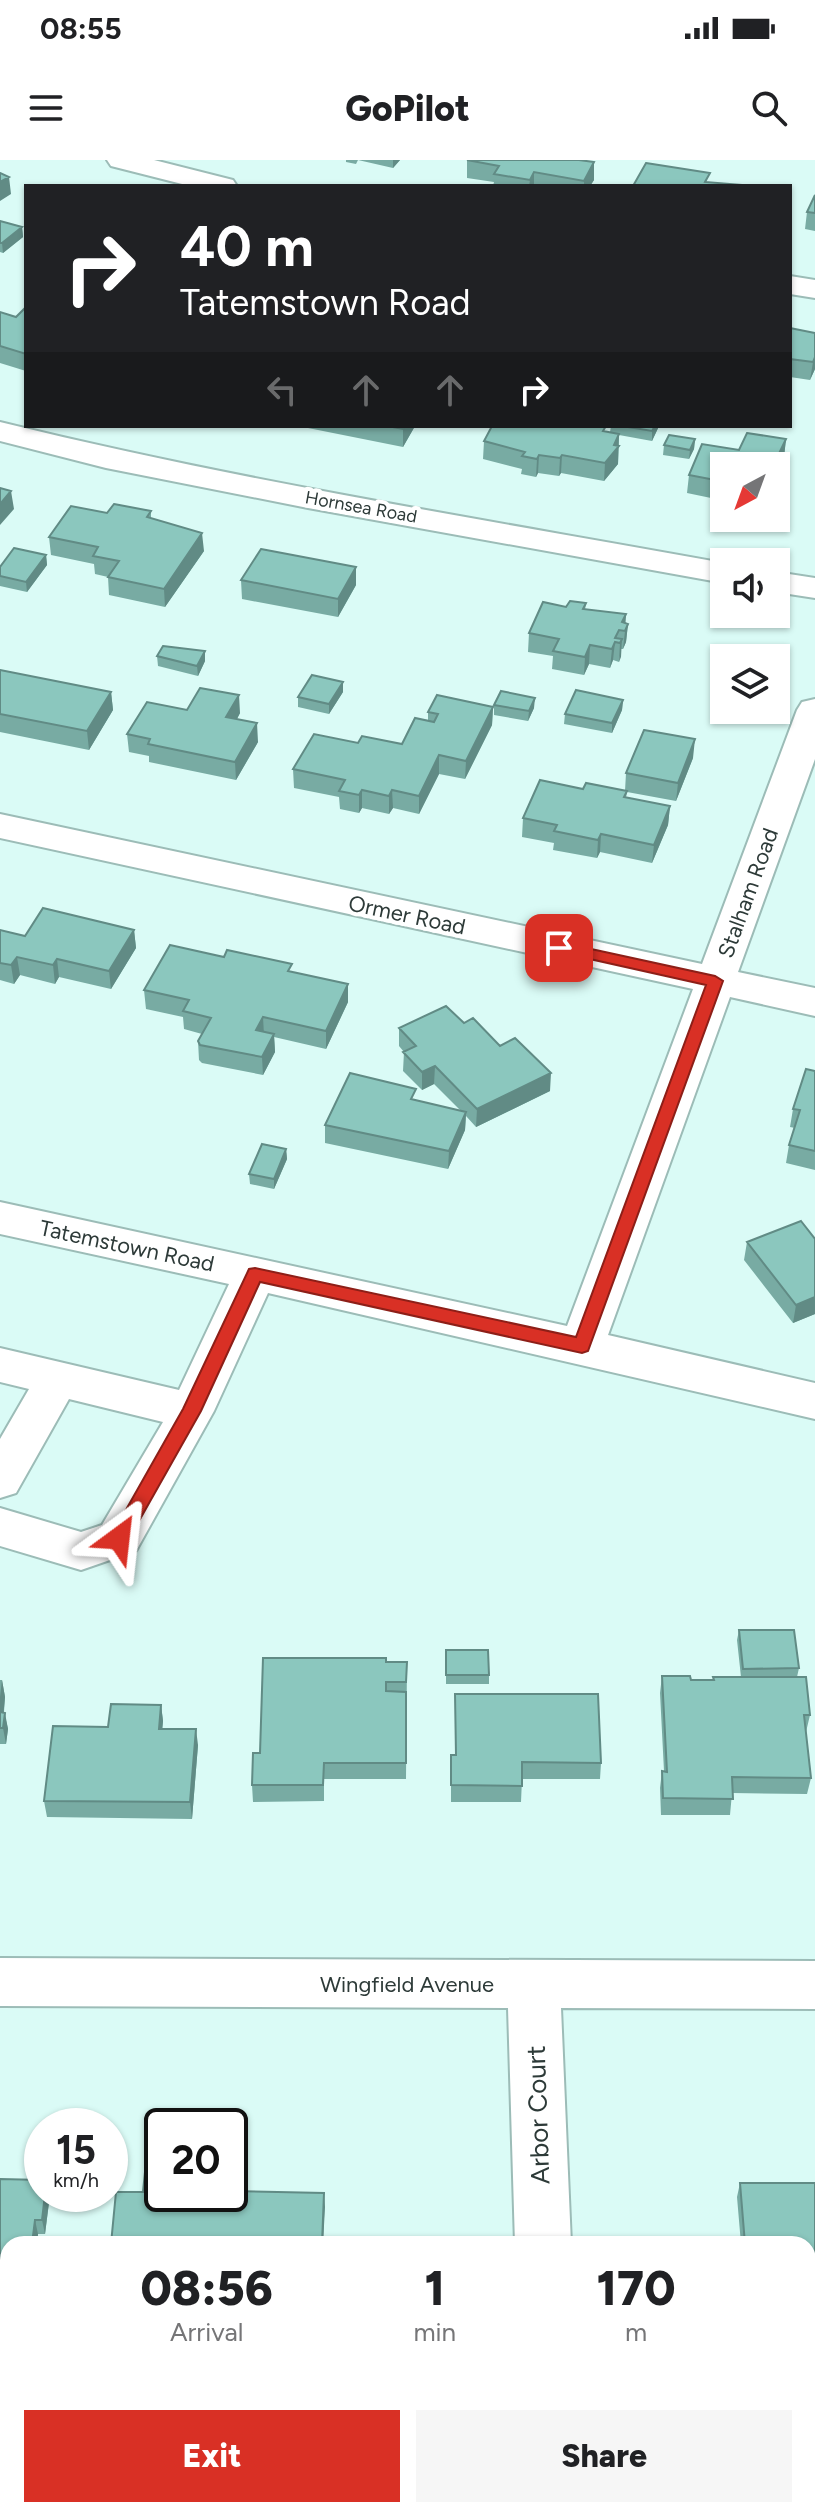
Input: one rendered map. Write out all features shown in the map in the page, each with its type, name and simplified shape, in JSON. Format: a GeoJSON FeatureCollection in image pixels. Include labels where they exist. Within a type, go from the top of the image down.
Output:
{"type":"FeatureCollection","features":[{"type":"Feature","properties":{"kind":"street"},"geometry":{"type":"LineString","coordinates":[[121,160],[215,184]]}},
{"type":"Feature","properties":{"kind":"street"},"geometry":{"type":"LineString","coordinates":[[792,285],[815,289]]}},
{"type":"Feature","properties":{"kind":"street","name":"Hornsea Road"},"geometry":{"type":"LineString","coordinates":[[0,431],[106,458],[293,495],[710,570]]}},
{"type":"Feature","properties":{"kind":"street"},"geometry":{"type":"LineString","coordinates":[[790,584],[815,588]]}},
{"type":"Feature","properties":{"kind":"street","name":"Stalham Road"},"geometry":{"type":"LineString","coordinates":[[582,1346],[815,710]]}},
{"type":"Feature","properties":{"kind":"street","name":"Ormer Road"},"geometry":{"type":"LineString","coordinates":[[0,826],[815,1002]]}},
{"type":"Feature","properties":{"kind":"street","name":"Tatemstown Road"},"geometry":{"type":"LineString","coordinates":[[0,1218],[582,1346],[815,1401]]}},
{"type":"Feature","properties":{"kind":"street"},"geometry":{"type":"LineString","coordinates":[[0,1527],[81,1551],[119,1538],[192,1411],[255,1274]]}},
{"type":"Feature","properties":{"kind":"street"},"geometry":{"type":"LineString","coordinates":[[0,1365],[192,1411]]}},
{"type":"Feature","properties":{"kind":"street"},"geometry":{"type":"LineString","coordinates":[[0,1480],[58,1379]]}},
{"type":"Feature","properties":{"kind":"street","name":"Wingfield Avenue"},"geometry":{"type":"LineString","coordinates":[[0,1982],[815,1985]]}},
{"type":"Feature","properties":{"kind":"street","name":"Arbor Court"},"geometry":{"type":"LineString","coordinates":[[534,1985],[543,2236]]}},
{"type":"Feature","properties":{"kind":"building"},"geometry":{"type":"Polygon","coordinates":[[[467,160],[594,162],[584,181],[534,172],[530,180],[494,174],[499,166],[467,160]]]}},
{"type":"Feature","properties":{"kind":"building"},"geometry":{"type":"Polygon","coordinates":[[[646,163],[710,173],[705,182],[730,184],[634,184],[646,163]]]}},
{"type":"Feature","properties":{"kind":"building"},"geometry":{"type":"Polygon","coordinates":[[[0,173],[9,177],[0,182],[0,173]]]}},
{"type":"Feature","properties":{"kind":"building"},"geometry":{"type":"Polygon","coordinates":[[[815,195],[815,213],[807,212],[815,195]]]}},
{"type":"Feature","properties":{"kind":"building"},"geometry":{"type":"Polygon","coordinates":[[[0,221],[22,227],[0,243],[0,221]]]}},
{"type":"Feature","properties":{"kind":"building"},"geometry":{"type":"Polygon","coordinates":[[[24,309],[24,353],[0,346],[0,312],[16,317],[24,309]]]}},
{"type":"Feature","properties":{"kind":"building"},"geometry":{"type":"Polygon","coordinates":[[[792,328],[815,333],[813,362],[792,359],[792,328]]]}},
{"type":"Feature","properties":{"kind":"building"},"geometry":{"type":"Polygon","coordinates":[[[491,428],[605,428],[603,431],[619,434],[614,445],[619,446],[605,463],[562,455],[560,458],[539,455],[537,459],[522,456],[525,452],[484,441],[491,428]]]}},
{"type":"Feature","properties":{"kind":"building"},"geometry":{"type":"Polygon","coordinates":[[[747,433],[786,439],[780,452],[710,452],[710,479],[689,475],[702,444],[739,450],[747,433]]]}},
{"type":"Feature","properties":{"kind":"building"},"geometry":{"type":"Polygon","coordinates":[[[669,435],[695,439],[690,450],[664,445],[669,435]]]}},
{"type":"Feature","properties":{"kind":"building"},"geometry":{"type":"Polygon","coordinates":[[[0,488],[11,491],[0,504],[0,488]]]}},
{"type":"Feature","properties":{"kind":"building"},"geometry":{"type":"Polygon","coordinates":[[[114,504],[151,511],[147,517],[202,533],[164,589],[108,577],[119,561],[93,556],[98,547],[49,537],[71,506],[107,513],[114,504]]]}},
{"type":"Feature","properties":{"kind":"building"},"geometry":{"type":"Polygon","coordinates":[[[14,548],[46,555],[26,582],[0,576],[0,567],[14,548]]]}},
{"type":"Feature","properties":{"kind":"building"},"geometry":{"type":"Polygon","coordinates":[[[261,549],[356,567],[338,599],[241,580],[261,549]]]}},
{"type":"Feature","properties":{"kind":"building"},"geometry":{"type":"Polygon","coordinates":[[[570,601],[586,603],[583,609],[626,614],[622,622],[628,624],[625,631],[619,630],[615,638],[622,639],[620,643],[615,642],[612,649],[590,645],[585,657],[553,651],[559,639],[529,633],[543,602],[566,607],[570,601]]]}},
{"type":"Feature","properties":{"kind":"building"},"geometry":{"type":"Polygon","coordinates":[[[163,646],[205,651],[197,666],[157,656],[163,646]]]}},
{"type":"Feature","properties":{"kind":"building"},"geometry":{"type":"Polygon","coordinates":[[[0,670],[111,692],[87,731],[0,714],[0,670]]]}},
{"type":"Feature","properties":{"kind":"building"},"geometry":{"type":"Polygon","coordinates":[[[312,675],[343,682],[329,704],[298,697],[312,675]]]}},
{"type":"Feature","properties":{"kind":"building"},"geometry":{"type":"Polygon","coordinates":[[[200,688],[239,695],[226,717],[257,723],[235,762],[148,744],[150,739],[127,734],[147,702],[187,710],[200,688]]]}},
{"type":"Feature","properties":{"kind":"building"},"geometry":{"type":"Polygon","coordinates":[[[576,690],[623,700],[612,723],[565,714],[576,690]]]}},
{"type":"Feature","properties":{"kind":"building"},"geometry":{"type":"Polygon","coordinates":[[[501,691],[535,698],[529,711],[494,705],[501,691]]]}},
{"type":"Feature","properties":{"kind":"building"},"geometry":{"type":"Polygon","coordinates":[[[437,695],[493,707],[466,761],[439,755],[419,796],[392,790],[389,796],[362,790],[359,795],[339,791],[345,780],[293,769],[314,734],[358,743],[362,736],[402,744],[415,718],[434,722],[438,714],[428,712],[437,695]]]}},
{"type":"Feature","properties":{"kind":"building"},"geometry":{"type":"Polygon","coordinates":[[[644,730],[695,739],[678,783],[626,773],[644,730]]]}},
{"type":"Feature","properties":{"kind":"building"},"geometry":{"type":"Polygon","coordinates":[[[540,780],[583,789],[586,783],[627,791],[624,797],[670,806],[654,845],[601,834],[598,840],[554,831],[557,825],[523,818],[540,780]]]}},
{"type":"Feature","properties":{"kind":"building"},"geometry":{"type":"Polygon","coordinates":[[[43,908],[134,930],[109,971],[57,959],[53,965],[17,957],[11,965],[0,963],[0,930],[25,936],[43,908]]]}},
{"type":"Feature","properties":{"kind":"building"},"geometry":{"type":"Polygon","coordinates":[[[170,945],[224,957],[227,950],[292,964],[288,971],[348,984],[326,1031],[263,1017],[256,1030],[274,1034],[262,1057],[200,1045],[198,1041],[211,1018],[183,1011],[189,1000],[144,990],[170,945]]]}},
{"type":"Feature","properties":{"kind":"building"},"geometry":{"type":"Polygon","coordinates":[[[446,1006],[464,1023],[473,1018],[500,1046],[515,1038],[551,1073],[477,1109],[435,1066],[422,1072],[403,1052],[416,1046],[399,1028],[446,1006]]]}},
{"type":"Feature","properties":{"kind":"building"},"geometry":{"type":"Polygon","coordinates":[[[806,1069],[815,1071],[815,1151],[789,1145],[800,1110],[793,1109],[806,1069]]]}},
{"type":"Feature","properties":{"kind":"building"},"geometry":{"type":"Polygon","coordinates":[[[350,1073],[416,1089],[411,1099],[466,1112],[449,1151],[325,1125],[350,1073]]]}},
{"type":"Feature","properties":{"kind":"building"},"geometry":{"type":"Polygon","coordinates":[[[262,1144],[286,1149],[274,1179],[249,1174],[262,1144]]]}},
{"type":"Feature","properties":{"kind":"building"},"geometry":{"type":"Polygon","coordinates":[[[801,1221],[815,1239],[815,1297],[796,1305],[747,1242],[801,1221]]]}},
{"type":"Feature","properties":{"kind":"building"},"geometry":{"type":"Polygon","coordinates":[[[739,1630],[794,1630],[799,1668],[743,1669],[739,1630]]]}},
{"type":"Feature","properties":{"kind":"building"},"geometry":{"type":"Polygon","coordinates":[[[446,1650],[488,1650],[489,1675],[446,1675],[446,1650]]]}},
{"type":"Feature","properties":{"kind":"building"},"geometry":{"type":"Polygon","coordinates":[[[263,1658],[386,1658],[386,1662],[407,1662],[406,1682],[386,1682],[386,1691],[406,1692],[406,1763],[324,1763],[323,1785],[252,1785],[253,1753],[260,1753],[263,1658]]]}},
{"type":"Feature","properties":{"kind":"building"},"geometry":{"type":"Polygon","coordinates":[[[662,1676],[690,1676],[691,1680],[714,1680],[713,1677],[806,1677],[810,1715],[804,1715],[811,1778],[732,1777],[733,1799],[663,1798],[662,1771],[667,1772],[662,1676]]]}},
{"type":"Feature","properties":{"kind":"building"},"geometry":{"type":"Polygon","coordinates":[[[455,1694],[598,1694],[601,1763],[522,1762],[522,1786],[451,1785],[451,1755],[456,1755],[455,1694]]]}},
{"type":"Feature","properties":{"kind":"building"},"geometry":{"type":"Polygon","coordinates":[[[111,1704],[161,1705],[159,1729],[196,1729],[190,1802],[44,1801],[53,1726],[108,1727],[111,1704]]]}},
{"type":"Feature","properties":{"kind":"building"},"geometry":{"type":"Polygon","coordinates":[[[0,1712],[5,1713],[3,1728],[0,1728],[0,1712]]]}},
{"type":"Feature","properties":{"kind":"building"},"geometry":{"type":"Polygon","coordinates":[[[0,2179],[24,2180],[24,2212],[43,2212],[42,2220],[35,2220],[33,2236],[0,2236],[0,2179]]]}},
{"type":"Feature","properties":{"kind":"building"},"geometry":{"type":"Polygon","coordinates":[[[144,2182],[144,2212],[248,2212],[248,2191],[324,2193],[322,2236],[112,2236],[114,2212],[128,2212],[128,2192],[143,2192],[144,2182]]]}},
{"type":"Feature","properties":{"kind":"building"},"geometry":{"type":"Polygon","coordinates":[[[740,2183],[815,2183],[815,2236],[744,2236],[740,2183]]]}},
{"type":"Feature","properties":{"kind":"route"},"geometry":{"type":"LineString","coordinates":[[119,1538],[192,1411],[255,1274],[582,1346],[715,981],[559,948]]}}]}
